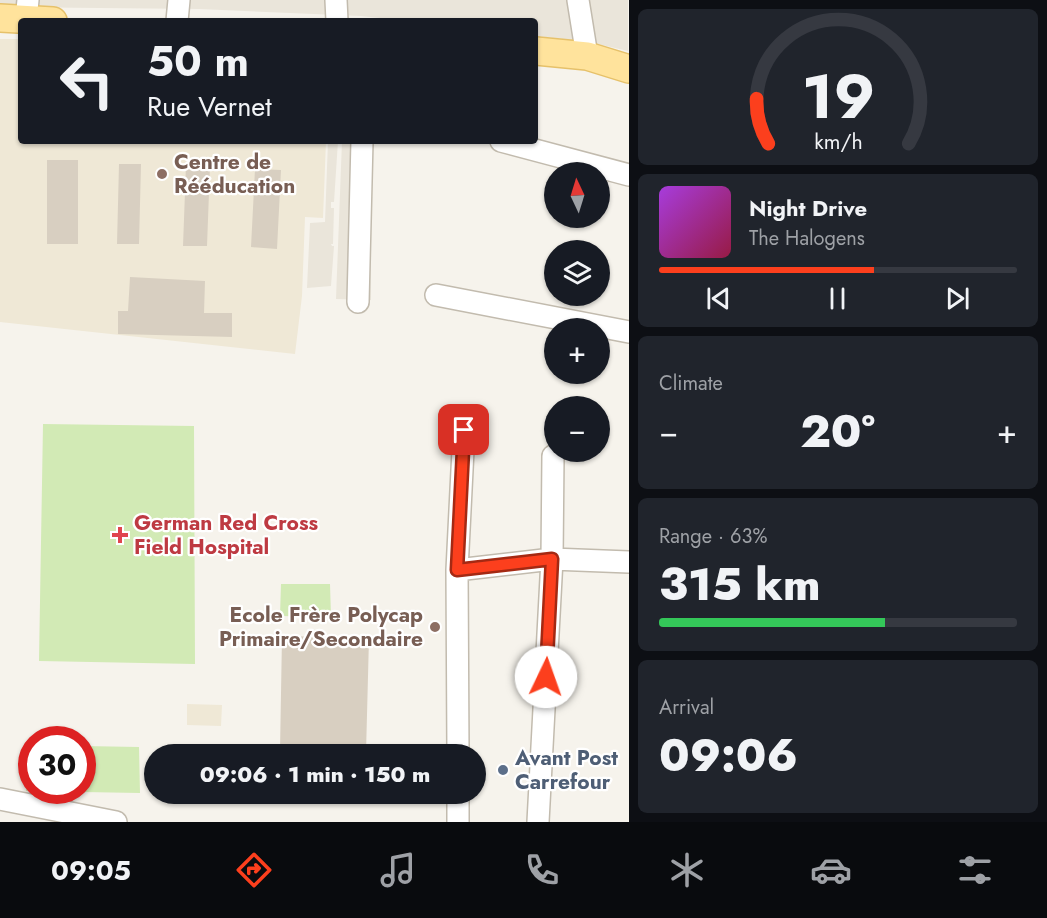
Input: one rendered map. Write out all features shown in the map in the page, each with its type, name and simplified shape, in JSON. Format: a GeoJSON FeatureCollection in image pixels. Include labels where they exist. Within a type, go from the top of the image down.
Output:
{"type":"FeatureCollection","features":[{"type":"Feature","properties":{"kind":"main road"},"geometry":{"type":"LineString","coordinates":[[18,12],[41,18]]}},
{"type":"Feature","properties":{"kind":"main road"},"geometry":{"type":"LineString","coordinates":[[538,51],[587,56],[628,69]]}},
{"type":"Feature","properties":{"kind":"street"},"geometry":{"type":"LineString","coordinates":[[177,18],[179,0]]}},
{"type":"Feature","properties":{"kind":"street"},"geometry":{"type":"LineString","coordinates":[[336,0],[337,18]]}},
{"type":"Feature","properties":{"kind":"street"},"geometry":{"type":"LineString","coordinates":[[578,0],[587,56]]}},
{"type":"Feature","properties":{"kind":"street"},"geometry":{"type":"LineString","coordinates":[[358,302],[362,144]]}},
{"type":"Feature","properties":{"kind":"street"},"geometry":{"type":"LineString","coordinates":[[512,144],[628,175]]}},
{"type":"Feature","properties":{"kind":"street"},"geometry":{"type":"LineString","coordinates":[[436,295],[628,332]]}},
{"type":"Feature","properties":{"kind":"street"},"geometry":{"type":"LineString","coordinates":[[458,744],[457,570],[464,430]]}},
{"type":"Feature","properties":{"kind":"street"},"geometry":{"type":"LineString","coordinates":[[538,822],[552,559],[553,462]]}},
{"type":"Feature","properties":{"kind":"street"},"geometry":{"type":"LineString","coordinates":[[457,570],[552,559],[628,562]]}},
{"type":"Feature","properties":{"kind":"street"},"geometry":{"type":"LineString","coordinates":[[0,799],[116,822]]}},
{"type":"Feature","properties":{"kind":"street"},"geometry":{"type":"LineString","coordinates":[[458,804],[458,822]]}},
{"type":"Feature","properties":{"kind":"shaded area"},"geometry":{"type":"Polygon","coordinates":[[[0,0],[628,0],[628,51],[589,42],[538,36],[538,18],[380,18],[199,9],[0,7],[0,0]]]}},
{"type":"Feature","properties":{"kind":"shaded area","name":"Centre de Rééducation"},"geometry":{"type":"Polygon","coordinates":[[[0,39],[18,39],[18,144],[326,144],[323,218],[305,217],[302,296],[295,354],[0,322],[0,39]]]}},
{"type":"Feature","properties":{"kind":"shaded area"},"geometry":{"type":"Polygon","coordinates":[[[328,144],[338,144],[334,202],[331,202],[331,208],[334,208],[333,244],[331,244],[334,246],[331,286],[307,288],[310,223],[325,222],[328,144]]]}},
{"type":"Feature","properties":{"kind":"shaded area"},"geometry":{"type":"Polygon","coordinates":[[[342,144],[368,144],[371,300],[336,299],[342,144]]]}},
{"type":"Feature","properties":{"kind":"shaded area"},"geometry":{"type":"Polygon","coordinates":[[[187,704],[222,705],[221,726],[187,725],[187,704]]]}},
{"type":"Feature","properties":{"kind":"green space"},"geometry":{"type":"Polygon","coordinates":[[[43,424],[194,426],[195,664],[39,661],[43,424]]]}},
{"type":"Feature","properties":{"kind":"green space"},"geometry":{"type":"Polygon","coordinates":[[[281,584],[330,584],[331,617],[280,616],[281,584]]]}},
{"type":"Feature","properties":{"kind":"green space"},"geometry":{"type":"Polygon","coordinates":[[[96,746],[139,747],[140,793],[96,792],[96,746]]]}},
{"type":"Feature","properties":{"kind":"building"},"geometry":{"type":"Polygon","coordinates":[[[47,160],[78,160],[78,244],[47,244],[47,160]]]}},
{"type":"Feature","properties":{"kind":"building"},"geometry":{"type":"Polygon","coordinates":[[[119,164],[141,164],[139,244],[117,244],[119,164]]]}},
{"type":"Feature","properties":{"kind":"building"},"geometry":{"type":"Polygon","coordinates":[[[186,165],[210,166],[207,246],[183,246],[186,165]]]}},
{"type":"Feature","properties":{"kind":"building"},"geometry":{"type":"Polygon","coordinates":[[[255,169],[281,170],[277,249],[251,247],[255,169]]]}},
{"type":"Feature","properties":{"kind":"building"},"geometry":{"type":"Polygon","coordinates":[[[130,277],[205,281],[204,313],[232,313],[232,337],[118,334],[118,311],[128,311],[130,277]]]}},
{"type":"Feature","properties":{"kind":"building"},"geometry":{"type":"Polygon","coordinates":[[[282,636],[369,638],[366,744],[280,744],[282,636]]]}},
{"type":"Feature","properties":{"kind":"place","name":"Centre de Rééducation"},"geometry":{"type":"Point","coordinates":[162,174]}},
{"type":"Feature","properties":{"kind":"place","name":"German Red Cross Field Hospital"},"geometry":{"type":"Point","coordinates":[120,535]}},
{"type":"Feature","properties":{"kind":"place","name":"Ecole Frère Polycap Primaire/Secondaire"},"geometry":{"type":"Point","coordinates":[435,627]}},
{"type":"Feature","properties":{"kind":"place","name":"Avant Post Carrefour"},"geometry":{"type":"Point","coordinates":[503,770]}},
{"type":"Feature","properties":{"kind":"route"},"geometry":{"type":"LineString","coordinates":[[464,430],[457,570],[552,559],[546,677]]}}]}
